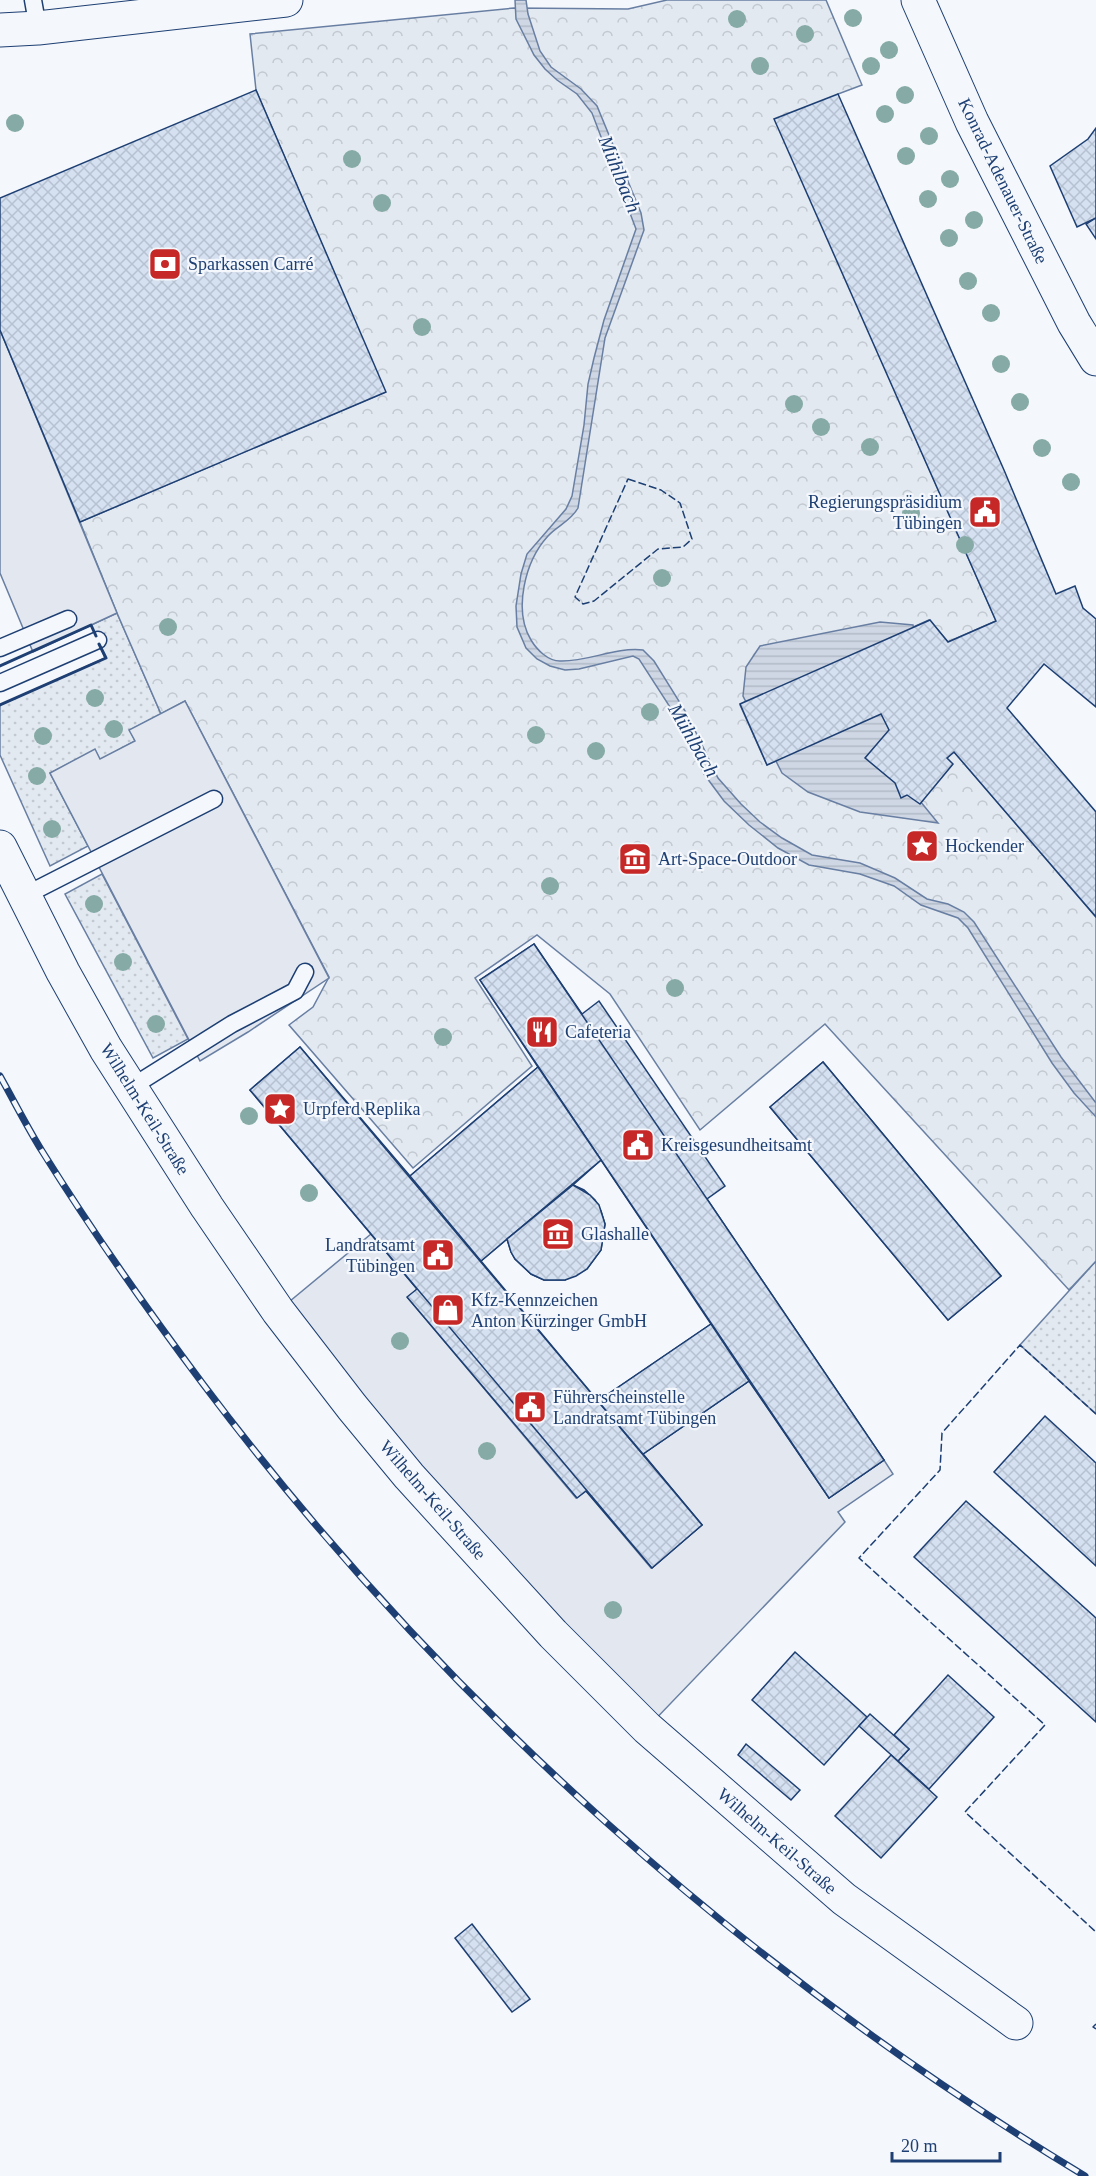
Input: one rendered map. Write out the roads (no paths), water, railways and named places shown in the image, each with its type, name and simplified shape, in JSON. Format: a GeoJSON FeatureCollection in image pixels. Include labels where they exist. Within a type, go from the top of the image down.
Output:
{"type":"FeatureCollection","features":[{"type":"Feature","properties":{"kind":"street"},"geometry":{"type":"LineString","coordinates":[[0,30],[36,14],[286,0]]}},
{"type":"Feature","properties":{"kind":"street","name":"Konrad-Adenauer-Straße"},"geometry":{"type":"LineString","coordinates":[[918,0],[972,122],[1074,323],[1096,359]]}},
{"type":"Feature","properties":{"kind":"street","name":"Wilhelm-Keil-Straße"},"geometry":{"type":"LineString","coordinates":[[0,847],[63,972],[130,1088],[207,1207],[278,1311],[409,1476],[553,1634],[647,1728],[844,1899],[1016,2023]]}},
{"type":"Feature","properties":{"kind":"lane"},"geometry":{"type":"LineString","coordinates":[[0,648],[68,620]]}},
{"type":"Feature","properties":{"kind":"lane"},"geometry":{"type":"LineString","coordinates":[[0,682],[98,640]]}},
{"type":"Feature","properties":{"kind":"lane"},"geometry":{"type":"LineString","coordinates":[[24,896],[214,799]]}},
{"type":"Feature","properties":{"kind":"lane"},"geometry":{"type":"LineString","coordinates":[[130,1088],[232,1024],[295,991],[305,972]]}},
{"type":"Feature","properties":{"kind":"water","name":"Mühlbach"},"geometry":{"type":"Polygon","coordinates":[[[515,0],[526,0],[540,51],[551,67],[581,89],[597,106],[641,213],[644,230],[605,338],[578,508],[540,546],[524,586],[523,615],[531,640],[543,654],[556,661],[643,650],[654,661],[687,714],[718,778],[760,822],[812,855],[860,863],[895,878],[927,899],[948,904],[964,912],[974,922],[1061,1057],[1096,1103],[1096,1117],[1074,1093],[1052,1063],[968,928],[958,918],[921,905],[894,886],[860,874],[809,865],[778,848],[749,825],[724,801],[704,774],[681,724],[639,659],[633,656],[579,669],[565,670],[537,659],[526,648],[517,627],[516,606],[521,574],[527,554],[566,509],[572,496],[584,425],[588,384],[594,358],[604,320],[636,229],[592,113],[577,94],[557,80],[534,55],[516,19],[515,0]]]}},
{"type":"Feature","properties":{"kind":"water"},"geometry":{"type":"Polygon","coordinates":[[[880,622],[913,625],[928,717],[920,801],[938,823],[860,812],[808,792],[782,773],[743,696],[746,667],[760,646],[880,622]]]}},
{"type":"Feature","properties":{"kind":"railway"},"geometry":{"type":"LineString","coordinates":[[0,1076],[36,1142],[80,1210],[140,1298],[203,1384],[296,1501],[394,1613],[497,1720],[606,1822],[719,1919],[837,2010],[959,2096],[1085,2176]]}},
{"type":"Feature","properties":{"kind":"place","name":"Sparkassen Carré"},"geometry":{"type":"Point","coordinates":[165,264]}},
{"type":"Feature","properties":{"kind":"place","name":"Regierungspräsidium Tübingen"},"geometry":{"type":"Point","coordinates":[985,512]}},
{"type":"Feature","properties":{"kind":"place","name":"Hockender"},"geometry":{"type":"Point","coordinates":[922,846]}},
{"type":"Feature","properties":{"kind":"place","name":"Art-Space-Outdoor"},"geometry":{"type":"Point","coordinates":[635,859]}},
{"type":"Feature","properties":{"kind":"place","name":"Cafeteria"},"geometry":{"type":"Point","coordinates":[542,1032]}},
{"type":"Feature","properties":{"kind":"place","name":"Urpferd Replika"},"geometry":{"type":"Point","coordinates":[280,1109]}},
{"type":"Feature","properties":{"kind":"place","name":"Kreisgesundheitsamt"},"geometry":{"type":"Point","coordinates":[638,1145]}},
{"type":"Feature","properties":{"kind":"place","name":"Glashalle"},"geometry":{"type":"Point","coordinates":[558,1234]}},
{"type":"Feature","properties":{"kind":"place","name":"Landratsamt Tübingen"},"geometry":{"type":"Point","coordinates":[438,1255]}},
{"type":"Feature","properties":{"kind":"place","name":"Kfz-Kennzeichen Anton Kürzinger GmbH"},"geometry":{"type":"Point","coordinates":[448,1310]}},
{"type":"Feature","properties":{"kind":"place","name":"Führerscheinstelle Landratsamt Tübingen"},"geometry":{"type":"Point","coordinates":[530,1407]}}]}
